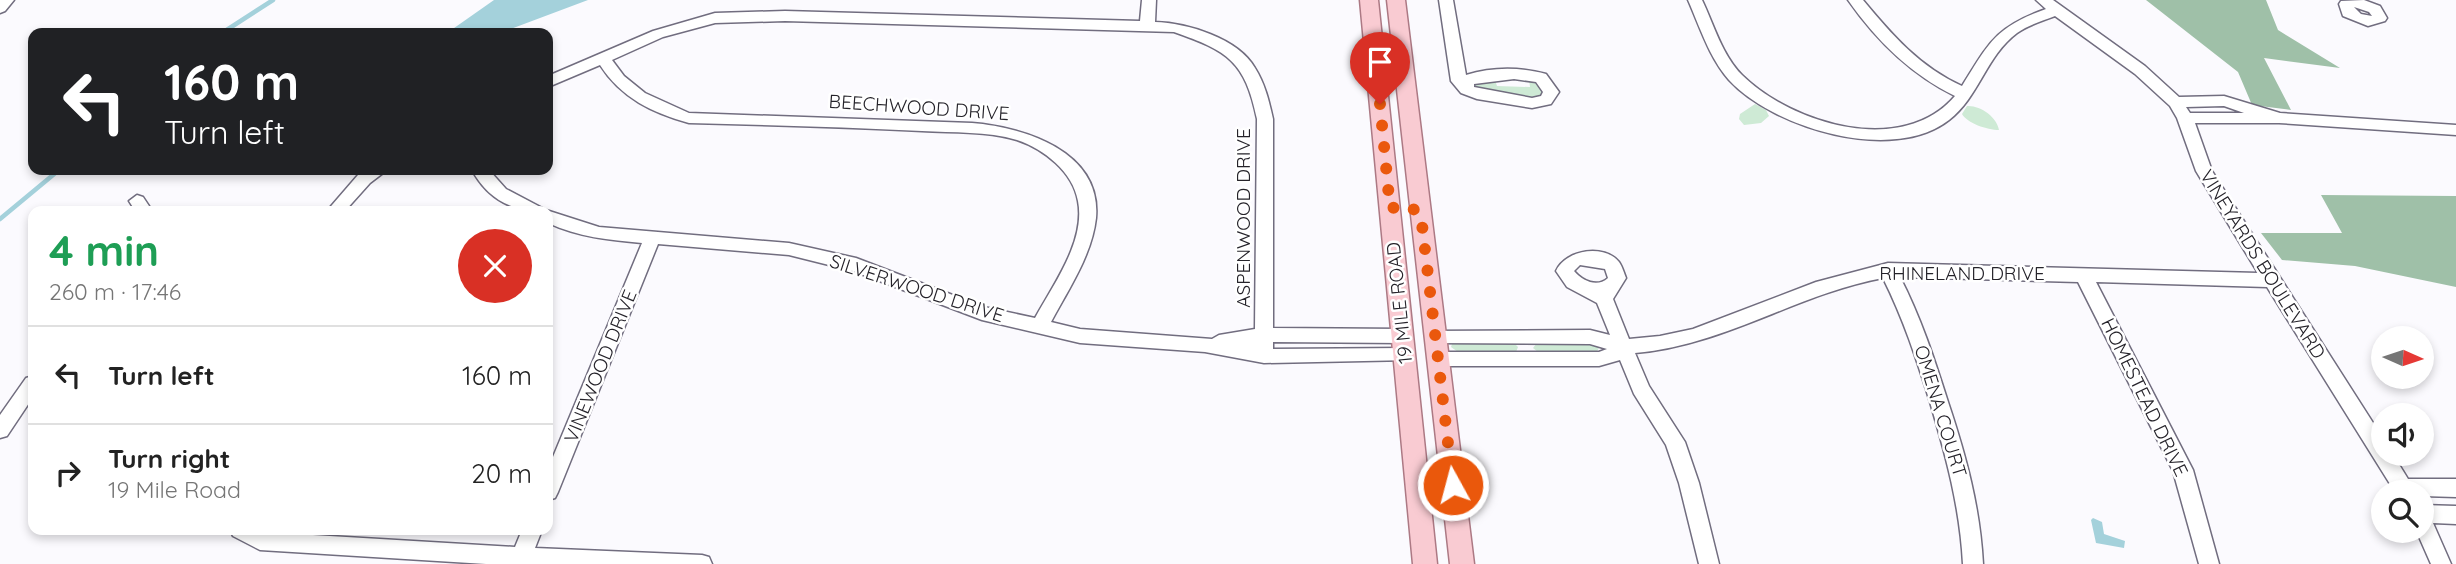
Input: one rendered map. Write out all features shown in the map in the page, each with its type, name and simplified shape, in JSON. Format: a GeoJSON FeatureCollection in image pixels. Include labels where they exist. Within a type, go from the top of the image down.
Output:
{"type":"FeatureCollection","features":[{"type":"Feature","properties":{"kind":"main road","name":"19 MILE ROAD"},"geometry":{"type":"LineString","coordinates":[[1369,0],[1425,564]]}},
{"type":"Feature","properties":{"kind":"main road","name":"19 MILE ROAD"},"geometry":{"type":"LineString","coordinates":[[1396,0],[1462,564]]}},
{"type":"Feature","properties":{"kind":"main road"},"geometry":{"type":"LineString","coordinates":[[1390,208],[1410,206],[1421,216]]}},
{"type":"Feature","properties":{"kind":"main road"},"geometry":{"type":"LineString","coordinates":[[1409,408],[1424,422],[1435,423],[1445,419]]}},
{"type":"Feature","properties":{"kind":"street"},"geometry":{"type":"LineString","coordinates":[[0,8],[7,0]]}},
{"type":"Feature","properties":{"kind":"street"},"geometry":{"type":"LineString","coordinates":[[1147,26],[1149,0]]}},
{"type":"Feature","properties":{"kind":"street"},"geometry":{"type":"LineString","coordinates":[[1446,0],[1462,82],[1477,94],[1536,103],[1546,100],[1551,92],[1546,82],[1535,76],[1476,75],[1462,82]]}},
{"type":"Feature","properties":{"kind":"street"},"geometry":{"type":"LineString","coordinates":[[1695,0],[1729,70],[1739,81],[1768,101],[1816,124],[1852,132],[1886,134],[1917,129],[1938,121],[1965,94],[2006,34],[2050,5]]}},
{"type":"Feature","properties":{"kind":"street"},"geometry":{"type":"LineString","coordinates":[[1855,0],[1909,62],[1927,76],[1965,94]]}},
{"type":"Feature","properties":{"kind":"street","name":"VINEYARDS BOULEVARD"},"geometry":{"type":"LineString","coordinates":[[2050,5],[2140,71],[2175,102],[2185,118],[2204,171],[2398,480]]}},
{"type":"Feature","properties":{"kind":"street","name":"ASPENWOOD DRIVE"},"geometry":{"type":"LineString","coordinates":[[553,80],[658,34],[715,18],[798,16],[1176,27],[1209,39],[1248,68],[1259,92],[1265,119],[1264,356]]}},
{"type":"Feature","properties":{"kind":"street","name":"BEECHWOOD DRIVE"},"geometry":{"type":"LineString","coordinates":[[603,58],[618,79],[638,97],[663,111],[689,118],[860,122],[998,131],[1021,136],[1051,150],[1076,175],[1087,202],[1088,217],[1082,241],[1040,326]]}},
{"type":"Feature","properties":{"kind":"street"},"geometry":{"type":"LineString","coordinates":[[2175,102],[2224,101],[2279,118]]}},
{"type":"Feature","properties":{"kind":"street"},"geometry":{"type":"LineString","coordinates":[[2185,118],[2279,118],[2456,130]]}},
{"type":"Feature","properties":{"kind":"street"},"geometry":{"type":"LineString","coordinates":[[339,206],[371,175]]}},
{"type":"Feature","properties":{"kind":"street"},"geometry":{"type":"LineString","coordinates":[[484,175],[500,193],[527,206]]}},
{"type":"Feature","properties":{"kind":"street","name":"SILVERWOOD DRIVE"},"geometry":{"type":"LineString","coordinates":[[553,218],[600,233],[803,252],[856,265],[982,313],[1080,336],[1205,345],[1264,356],[1404,346]]}},
{"type":"Feature","properties":{"kind":"street","name":"VINEWOOD DRIVE"},"geometry":{"type":"LineString","coordinates":[[553,480],[652,239]]}},
{"type":"Feature","properties":{"kind":"street","name":"RHINELAND DRIVE"},"geometry":{"type":"LineString","coordinates":[[1437,348],[1600,359],[1610,357],[1623,346],[1682,339],[1831,282],[1888,270],[2271,280]]}},
{"type":"Feature","properties":{"kind":"street","name":"OMENA COURT"},"geometry":{"type":"LineString","coordinates":[[1888,270],[1914,322],[1961,472],[1971,529],[1971,562]]}},
{"type":"Feature","properties":{"kind":"street","name":"HOMESTEAD DRIVE"},"geometry":{"type":"LineString","coordinates":[[2083,274],[2183,470],[2208,564]]}},
{"type":"Feature","properties":{"kind":"street"},"geometry":{"type":"LineString","coordinates":[[1601,291],[1647,400],[1675,442],[1709,564]]}},
{"type":"Feature","properties":{"kind":"street","name":"SILVERWOOD DRIVE"},"geometry":{"type":"LineString","coordinates":[[1205,345],[1263,335],[1404,346]]}},
{"type":"Feature","properties":{"kind":"street"},"geometry":{"type":"LineString","coordinates":[[0,430],[28,390]]}},
{"type":"Feature","properties":{"kind":"street"},"geometry":{"type":"LineString","coordinates":[[2434,489],[2456,488]]}},
{"type":"Feature","properties":{"kind":"street"},"geometry":{"type":"LineString","coordinates":[[2434,514],[2456,515]]}},
{"type":"Feature","properties":{"kind":"street"},"geometry":{"type":"LineString","coordinates":[[249,535],[260,541],[521,557],[702,564]]}},
{"type":"Feature","properties":{"kind":"street"},"geometry":{"type":"LineString","coordinates":[[521,557],[530,535]]}},
{"type":"Feature","properties":{"kind":"street"},"geometry":{"type":"LineString","coordinates":[[2432,543],[2441,564]]}},
{"type":"Feature","properties":{"kind":"green space"},"geometry":{"type":"Polygon","coordinates":[[[2146,0],[2266,0],[2278,30],[2340,68],[2264,58],[2291,110],[2252,105],[2238,72],[2146,0]]]}},
{"type":"Feature","properties":{"kind":"green space"},"geometry":{"type":"Polygon","coordinates":[[[1495,80],[1497,86],[1530,87],[1529,80],[1536,81],[1543,87],[1543,94],[1534,99],[1474,89],[1473,81],[1495,80]]]}},
{"type":"Feature","properties":{"kind":"green space"},"geometry":{"type":"Polygon","coordinates":[[[1755,104],[1766,110],[1769,116],[1761,123],[1744,125],[1739,119],[1740,114],[1755,104]]]}},
{"type":"Feature","properties":{"kind":"green space"},"geometry":{"type":"Polygon","coordinates":[[[1967,106],[1987,113],[1999,130],[1968,120],[1962,114],[1967,106]]]}},
{"type":"Feature","properties":{"kind":"green space"},"geometry":{"type":"Polygon","coordinates":[[[2321,195],[2456,196],[2456,287],[2355,266],[2282,260],[2261,233],[2342,233],[2321,195]]]}},
{"type":"Feature","properties":{"kind":"green space"},"geometry":{"type":"Polygon","coordinates":[[[1457,343],[1514,343],[1518,347],[1516,352],[1458,352],[1451,347],[1457,343]]]}},
{"type":"Feature","properties":{"kind":"green space"},"geometry":{"type":"Polygon","coordinates":[[[1537,343],[1594,344],[1599,348],[1596,353],[1538,352],[1533,348],[1537,343]]]}},
{"type":"Feature","properties":{"kind":"water"},"geometry":{"type":"Polygon","coordinates":[[[494,0],[588,0],[513,28],[454,28],[494,0]]]}},
{"type":"Feature","properties":{"kind":"water"},"geometry":{"type":"Polygon","coordinates":[[[2093,518],[2102,522],[2104,534],[2125,541],[2124,548],[2096,543],[2091,520],[2093,518]]]}},
{"type":"Feature","properties":{"kind":"waterway"},"geometry":{"type":"LineString","coordinates":[[230,28],[273,0]]}},
{"type":"Feature","properties":{"kind":"waterway"},"geometry":{"type":"LineString","coordinates":[[0,219],[53,175]]}},
{"type":"Feature","properties":{"kind":"route"},"geometry":{"type":"LineString","coordinates":[[1380,104],[1390,208],[1410,206],[1421,216],[1453,485]]}}]}
